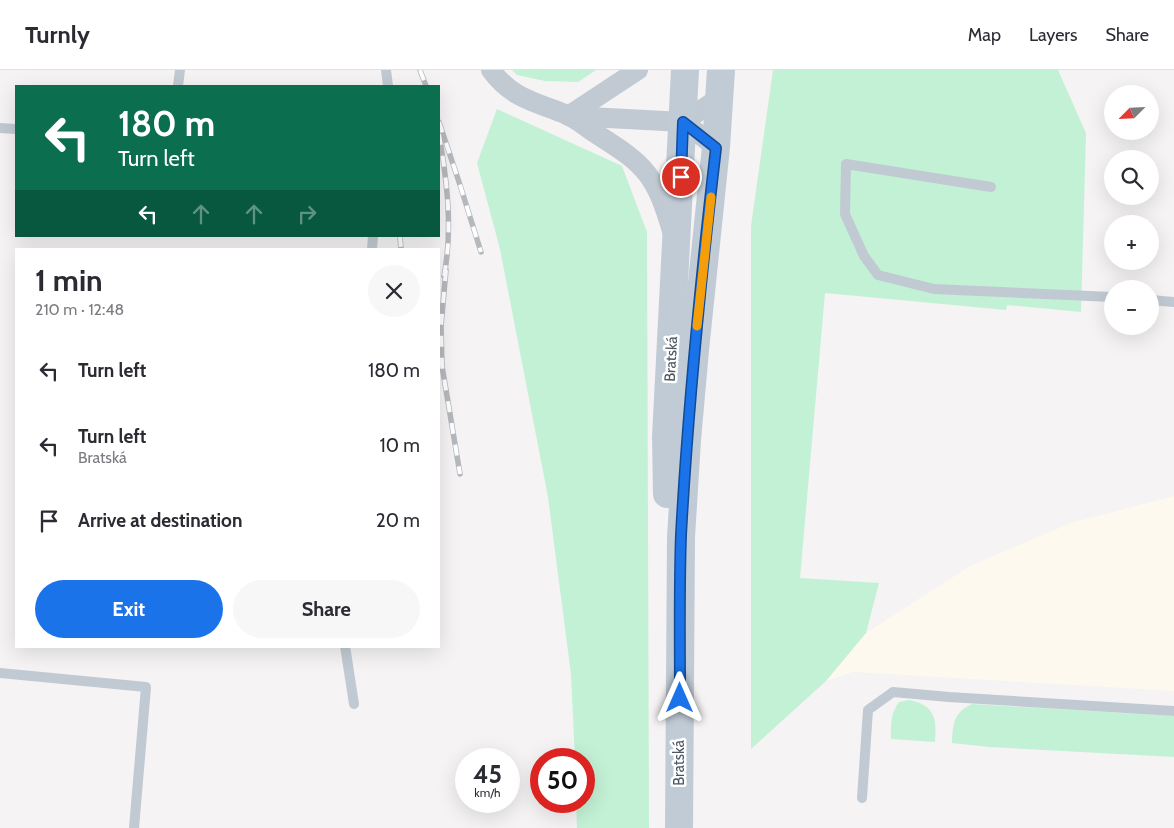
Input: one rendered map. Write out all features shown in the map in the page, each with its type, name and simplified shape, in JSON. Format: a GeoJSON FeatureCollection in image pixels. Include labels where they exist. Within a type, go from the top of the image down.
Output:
{"type":"FeatureCollection","features":[{"type":"Feature","properties":{"kind":"main road","name":"Bratská"},"geometry":{"type":"LineString","coordinates":[[673,814],[666,437],[685,70]]}},
{"type":"Feature","properties":{"kind":"main road","name":"Bratská"},"geometry":{"type":"LineString","coordinates":[[673,814],[683,508],[694,350],[716,148],[722,70]]}},
{"type":"Feature","properties":{"kind":"street"},"geometry":{"type":"LineString","coordinates":[[491,70],[507,88],[520,97],[568,116],[632,157],[657,188],[666,210],[677,250]]}},
{"type":"Feature","properties":{"kind":"street"},"geometry":{"type":"LineString","coordinates":[[568,116],[638,70]]}},
{"type":"Feature","properties":{"kind":"street"},"geometry":{"type":"LineString","coordinates":[[683,122],[719,98]]}},
{"type":"Feature","properties":{"kind":"street"},"geometry":{"type":"LineString","coordinates":[[568,116],[683,122],[716,148]]}},
{"type":"Feature","properties":{"kind":"lane"},"geometry":{"type":"LineString","coordinates":[[178,85],[180,70]]}},
{"type":"Feature","properties":{"kind":"lane"},"geometry":{"type":"LineString","coordinates":[[386,70],[388,85]]}},
{"type":"Feature","properties":{"kind":"lane"},"geometry":{"type":"LineString","coordinates":[[0,128],[15,129]]}},
{"type":"Feature","properties":{"kind":"lane"},"geometry":{"type":"LineString","coordinates":[[992,187],[846,164],[845,214],[864,256],[878,275],[934,289],[1104,297]]}},
{"type":"Feature","properties":{"kind":"lane"},"geometry":{"type":"LineString","coordinates":[[1159,301],[1174,302]]}},
{"type":"Feature","properties":{"kind":"lane"},"geometry":{"type":"LineString","coordinates":[[344,648],[354,704]]}},
{"type":"Feature","properties":{"kind":"lane"},"geometry":{"type":"LineString","coordinates":[[0,674],[146,687],[134,828]]}},
{"type":"Feature","properties":{"kind":"lane"},"geometry":{"type":"LineString","coordinates":[[862,798],[868,710],[893,692],[948,698],[1174,711]]}},
{"type":"Feature","properties":{"kind":"shaded area"},"geometry":{"type":"Polygon","coordinates":[[[1174,496],[1174,691],[853,672],[826,681],[866,633],[970,566],[1071,523],[1174,496]]]}},
{"type":"Feature","properties":{"kind":"green space"},"geometry":{"type":"Polygon","coordinates":[[[512,70],[596,70],[578,82],[545,81],[517,75],[512,70]]]}},
{"type":"Feature","properties":{"kind":"green space"},"geometry":{"type":"Polygon","coordinates":[[[773,70],[1058,70],[1086,133],[1081,312],[1007,305],[1006,310],[825,293],[800,578],[879,583],[866,633],[826,681],[751,749],[751,226],[773,70]]]}},
{"type":"Feature","properties":{"kind":"green space"},"geometry":{"type":"Polygon","coordinates":[[[497,109],[622,166],[647,232],[649,828],[577,828],[576,813],[595,813],[595,748],[574,748],[571,674],[548,497],[500,249],[477,163],[497,109]]]}},
{"type":"Feature","properties":{"kind":"green space"},"geometry":{"type":"Polygon","coordinates":[[[909,700],[918,702],[929,709],[935,720],[935,742],[891,739],[894,711],[899,702],[909,700]]]}},
{"type":"Feature","properties":{"kind":"green space"},"geometry":{"type":"Polygon","coordinates":[[[972,704],[1174,716],[1174,757],[989,747],[952,743],[955,720],[961,711],[972,704]]]}},
{"type":"Feature","properties":{"kind":"railway"},"geometry":{"type":"LineString","coordinates":[[420,70],[426,85]]}},
{"type":"Feature","properties":{"kind":"railway"},"geometry":{"type":"LineString","coordinates":[[440,125],[481,252]]}},
{"type":"Feature","properties":{"kind":"railway"},"geometry":{"type":"LineString","coordinates":[[440,141],[448,205],[448,241],[444,276]]}},
{"type":"Feature","properties":{"kind":"railway"},"geometry":{"type":"LineString","coordinates":[[400,237],[401,248]]}},
{"type":"Feature","properties":{"kind":"railway"},"geometry":{"type":"LineString","coordinates":[[446,270],[441,326],[442,366],[460,474]]}},
{"type":"Feature","properties":{"kind":"slow traffic"},"geometry":{"type":"LineString","coordinates":[[697,326],[711,197]]}},
{"type":"Feature","properties":{"kind":"route"},"geometry":{"type":"LineString","coordinates":[[680,698],[681,538],[687,440],[694,350],[716,148],[683,122],[681,177]]}}]}
